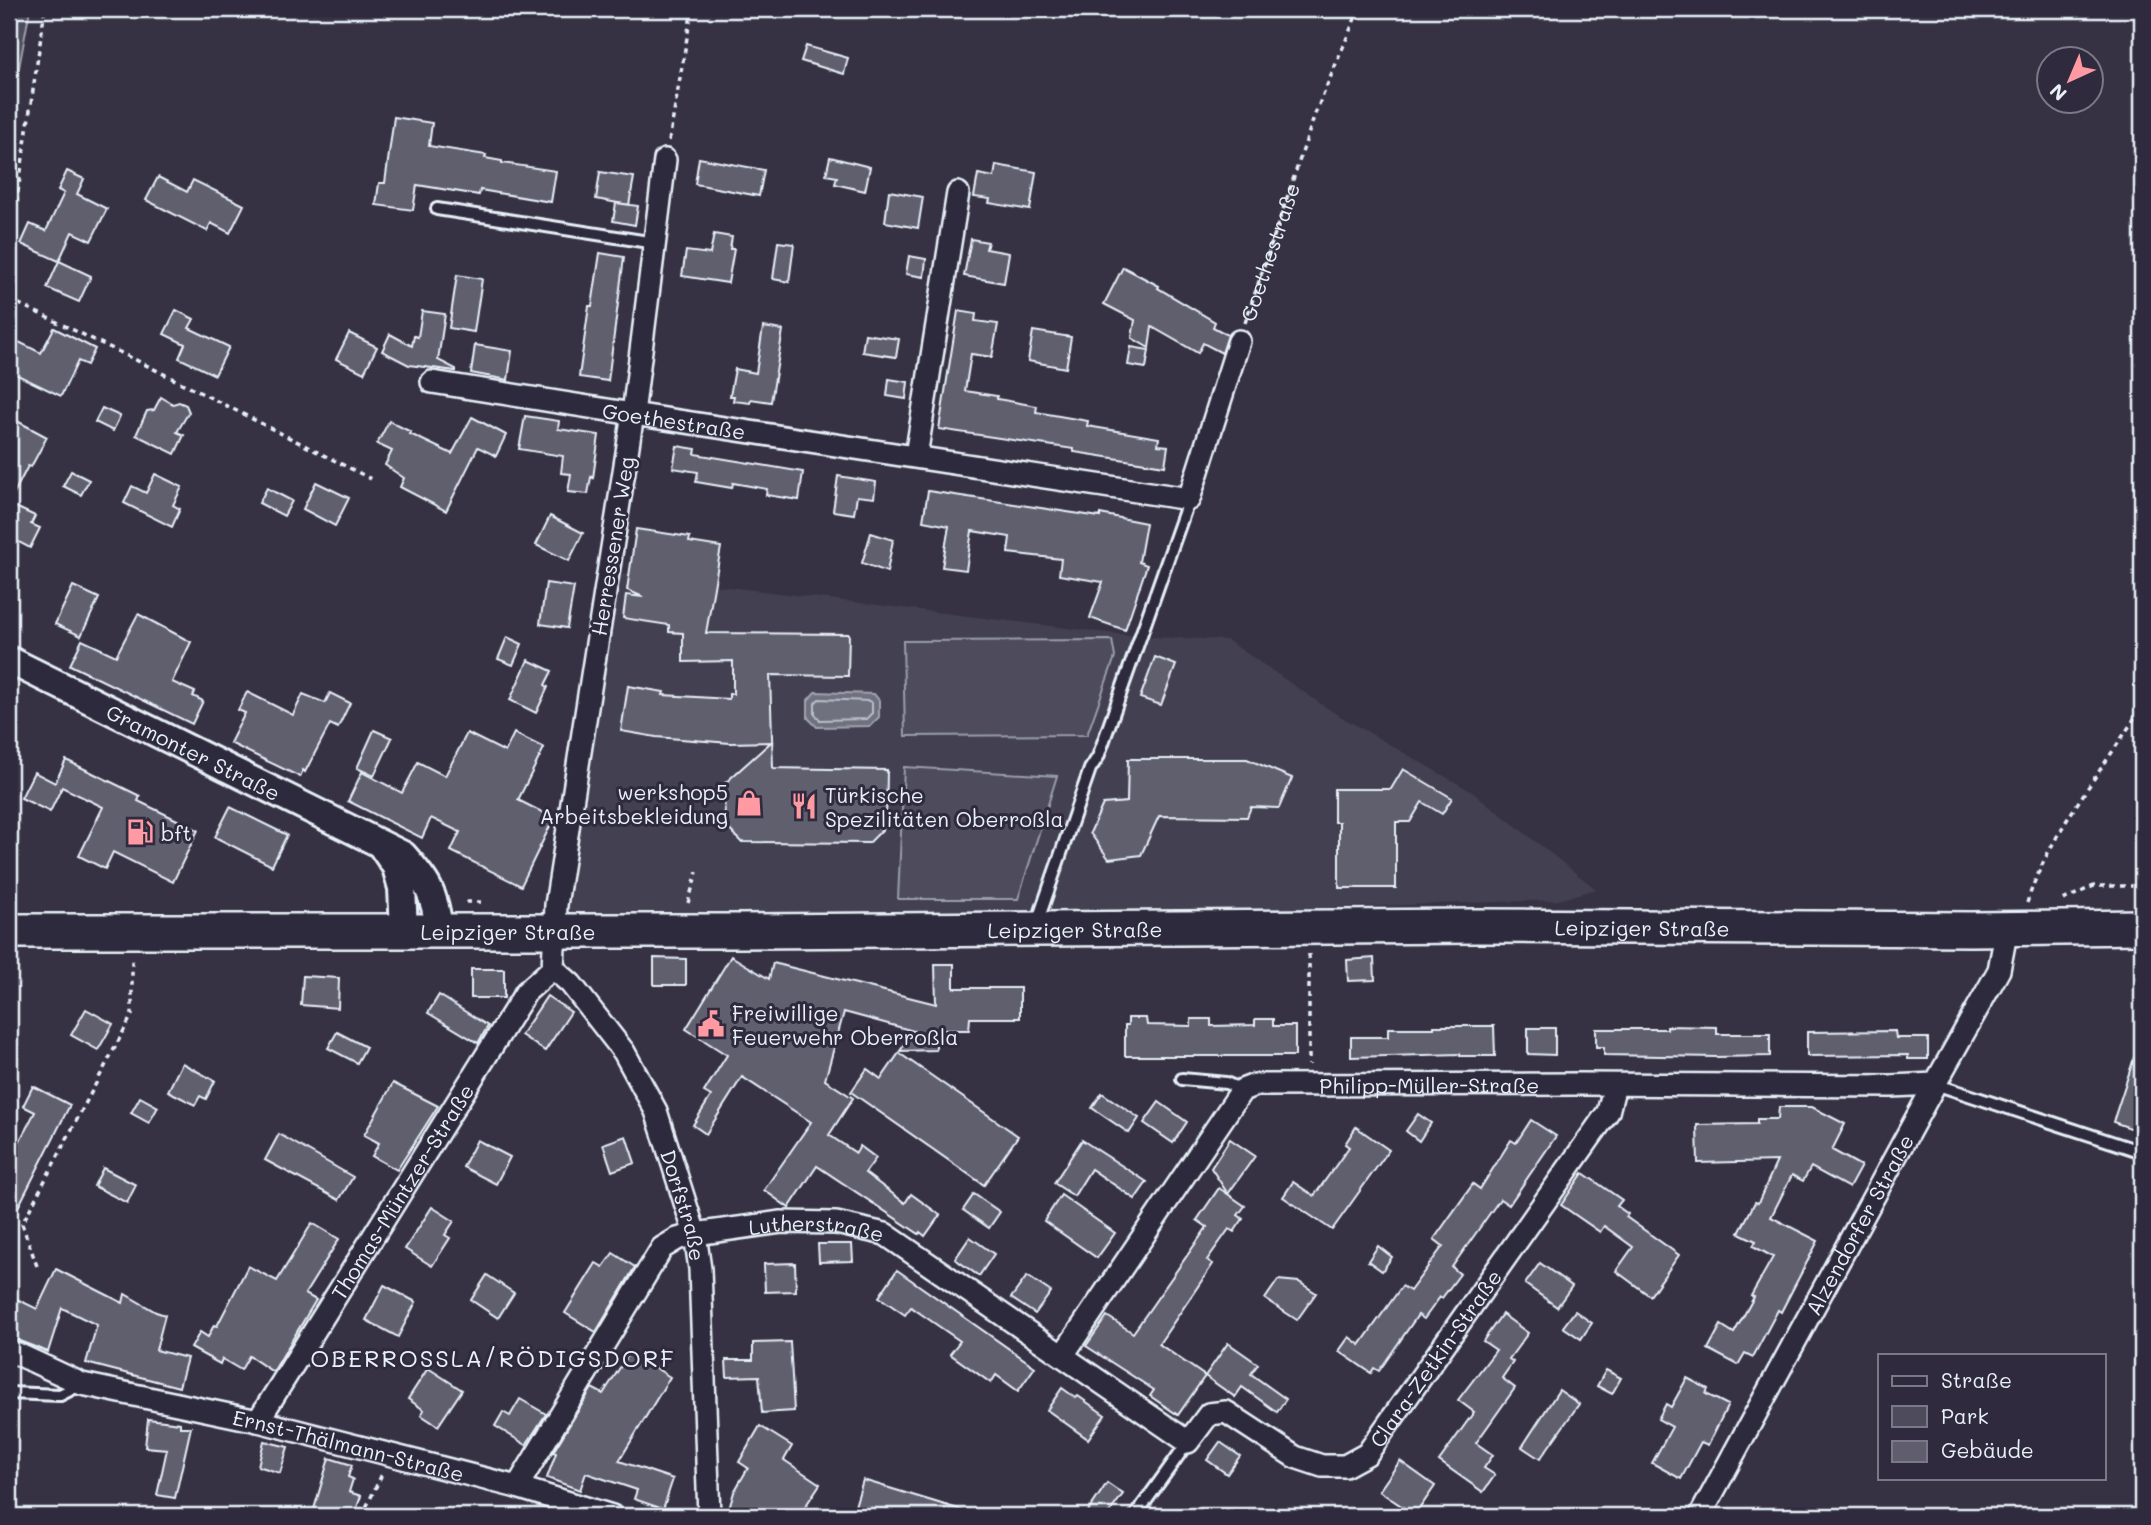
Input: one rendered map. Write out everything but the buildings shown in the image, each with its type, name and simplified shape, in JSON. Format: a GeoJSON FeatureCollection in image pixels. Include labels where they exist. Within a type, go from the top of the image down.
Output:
{"type":"FeatureCollection","features":[{"type":"Feature","properties":{"kind":"main road","name":"Leipziger Straße"},"geometry":{"type":"LineString","coordinates":[[9,931],[2142,927]]}},
{"type":"Feature","properties":{"kind":"street","name":"Herressener Weg"},"geometry":{"type":"LineString","coordinates":[[554,931],[633,414],[665,160]]}},
{"type":"Feature","properties":{"kind":"street"},"geometry":{"type":"LineString","coordinates":[[916,456],[958,193]]}},
{"type":"Feature","properties":{"kind":"street","name":"Goethestraße"},"geometry":{"type":"LineString","coordinates":[[432,382],[1189,499],[1239,341]]}},
{"type":"Feature","properties":{"kind":"street","name":"Gramonter Straße"},"geometry":{"type":"LineString","coordinates":[[9,660],[403,855],[422,876],[431,891],[439,930]]}},
{"type":"Feature","properties":{"kind":"street"},"geometry":{"type":"LineString","coordinates":[[380,843],[396,867],[402,888],[404,930]]}},
{"type":"Feature","properties":{"kind":"street","name":"Alzendorfer Straße"},"geometry":{"type":"LineString","coordinates":[[1700,1516],[1934,1084],[1999,970],[2014,928]]}},
{"type":"Feature","properties":{"kind":"street"},"geometry":{"type":"LineString","coordinates":[[553,968],[554,931]]}},
{"type":"Feature","properties":{"kind":"street","name":"Dorfstraße"},"geometry":{"type":"LineString","coordinates":[[553,968],[570,984],[624,1052],[656,1111],[695,1234],[700,1269],[709,1516]]}},
{"type":"Feature","properties":{"kind":"street","name":"Thomas-Müntzer-Straße"},"geometry":{"type":"LineString","coordinates":[[258,1421],[526,992],[553,968]]}},
{"type":"Feature","properties":{"kind":"street","name":"Philipp-Müller-Straße"},"geometry":{"type":"LineString","coordinates":[[1242,1090],[1255,1086],[1934,1084]]}},
{"type":"Feature","properties":{"kind":"street","name":"Clara-Zetkin-Straße"},"geometry":{"type":"LineString","coordinates":[[1188,1442],[1209,1414],[1226,1412],[1296,1457],[1322,1466],[1345,1466],[1367,1454],[1608,1112],[1615,1085]]}},
{"type":"Feature","properties":{"kind":"street"},"geometry":{"type":"LineString","coordinates":[[1063,1355],[1242,1090]]}},
{"type":"Feature","properties":{"kind":"street","name":"Lutherstraße"},"geometry":{"type":"LineString","coordinates":[[517,1487],[662,1248],[677,1239],[695,1234],[781,1222],[836,1223],[885,1234],[1188,1442]]}},
{"type":"Feature","properties":{"kind":"street","name":"Ernst-Thälmann-Straße"},"geometry":{"type":"LineString","coordinates":[[9,1350],[82,1384],[258,1421],[517,1487],[612,1516]]}},
{"type":"Feature","properties":{"kind":"lane"},"geometry":{"type":"LineString","coordinates":[[437,209],[655,243]]}},
{"type":"Feature","properties":{"kind":"lane","name":"Goethestraße"},"geometry":{"type":"LineString","coordinates":[[1035,929],[1090,769],[1098,757],[1189,499]]}},
{"type":"Feature","properties":{"kind":"lane"},"geometry":{"type":"LineString","coordinates":[[1182,1079],[1226,1083],[1242,1090]]}},
{"type":"Feature","properties":{"kind":"lane"},"geometry":{"type":"LineString","coordinates":[[1934,1084],[2142,1152]]}},
{"type":"Feature","properties":{"kind":"lane","name":"Ernst-Thälmann-Straße"},"geometry":{"type":"LineString","coordinates":[[9,1393],[60,1395],[82,1384]]}},
{"type":"Feature","properties":{"kind":"lane"},"geometry":{"type":"LineString","coordinates":[[1135,1516],[1188,1442]]}},
{"type":"Feature","properties":{"kind":"path"},"geometry":{"type":"LineString","coordinates":[[9,252],[45,9]]}},
{"type":"Feature","properties":{"kind":"path"},"geometry":{"type":"LineString","coordinates":[[665,160],[692,9]]}},
{"type":"Feature","properties":{"kind":"path","name":"Goethestraße"},"geometry":{"type":"LineString","coordinates":[[1239,341],[1315,114],[1359,9]]}},
{"type":"Feature","properties":{"kind":"path"},"geometry":{"type":"LineString","coordinates":[[9,299],[372,479]]}},
{"type":"Feature","properties":{"kind":"path"},"geometry":{"type":"LineString","coordinates":[[2014,928],[2034,880],[2073,812],[2142,706]]}},
{"type":"Feature","properties":{"kind":"path"},"geometry":{"type":"LineString","coordinates":[[686,910],[697,872]]}},
{"type":"Feature","properties":{"kind":"path"},"geometry":{"type":"LineString","coordinates":[[1308,927],[1310,1086]]}},
{"type":"Feature","properties":{"kind":"path"},"geometry":{"type":"LineString","coordinates":[[37,1266],[22,1224],[132,1015],[132,956]]}},
{"type":"Feature","properties":{"kind":"path"},"geometry":{"type":"LineString","coordinates":[[362,1516],[390,1456]]}},
{"type":"Feature","properties":{"kind":"shaded area"},"geometry":{"type":"Polygon","coordinates":[[[621,574],[1133,636],[1227,640],[1333,712],[1474,793],[1596,889],[1559,900],[1193,912],[561,920],[621,574]]]}},
{"type":"Feature","properties":{"kind":"green space"},"geometry":{"type":"Polygon","coordinates":[[[9,9],[30,9],[13,100],[9,139],[9,9]]]}},
{"type":"Feature","properties":{"kind":"green space"},"geometry":{"type":"Polygon","coordinates":[[[1112,640],[1115,657],[1087,735],[905,736],[903,641],[1112,640]]]}},
{"type":"Feature","properties":{"kind":"green space"},"geometry":{"type":"Polygon","coordinates":[[[904,767],[1057,776],[1018,899],[898,899],[904,767]]]}},
{"type":"Feature","properties":{"kind":"water"},"geometry":{"type":"Polygon","coordinates":[[[815,692],[874,694],[879,700],[879,717],[870,726],[817,727],[808,718],[808,700],[815,692]]]}},
{"type":"Feature","properties":{"kind":"place","name":"werkshop5 Arbeitsbekleidung"},"geometry":{"type":"Point","coordinates":[749,803]}},
{"type":"Feature","properties":{"kind":"place","name":"Türkische Spezilitäten Oberroßla"},"geometry":{"type":"Point","coordinates":[804,806]}},
{"type":"Feature","properties":{"kind":"place","name":"bft"},"geometry":{"type":"Point","coordinates":[140,832]}},
{"type":"Feature","properties":{"kind":"place","name":"Freiwillige Feuerwehr Oberroßla"},"geometry":{"type":"Point","coordinates":[711,1024]}},
{"type":"Feature","properties":{"kind":"district","name":"OBERROSSLA/RÖDIGSDORF"},"geometry":{"type":"Point","coordinates":[493,1357]}}]}
